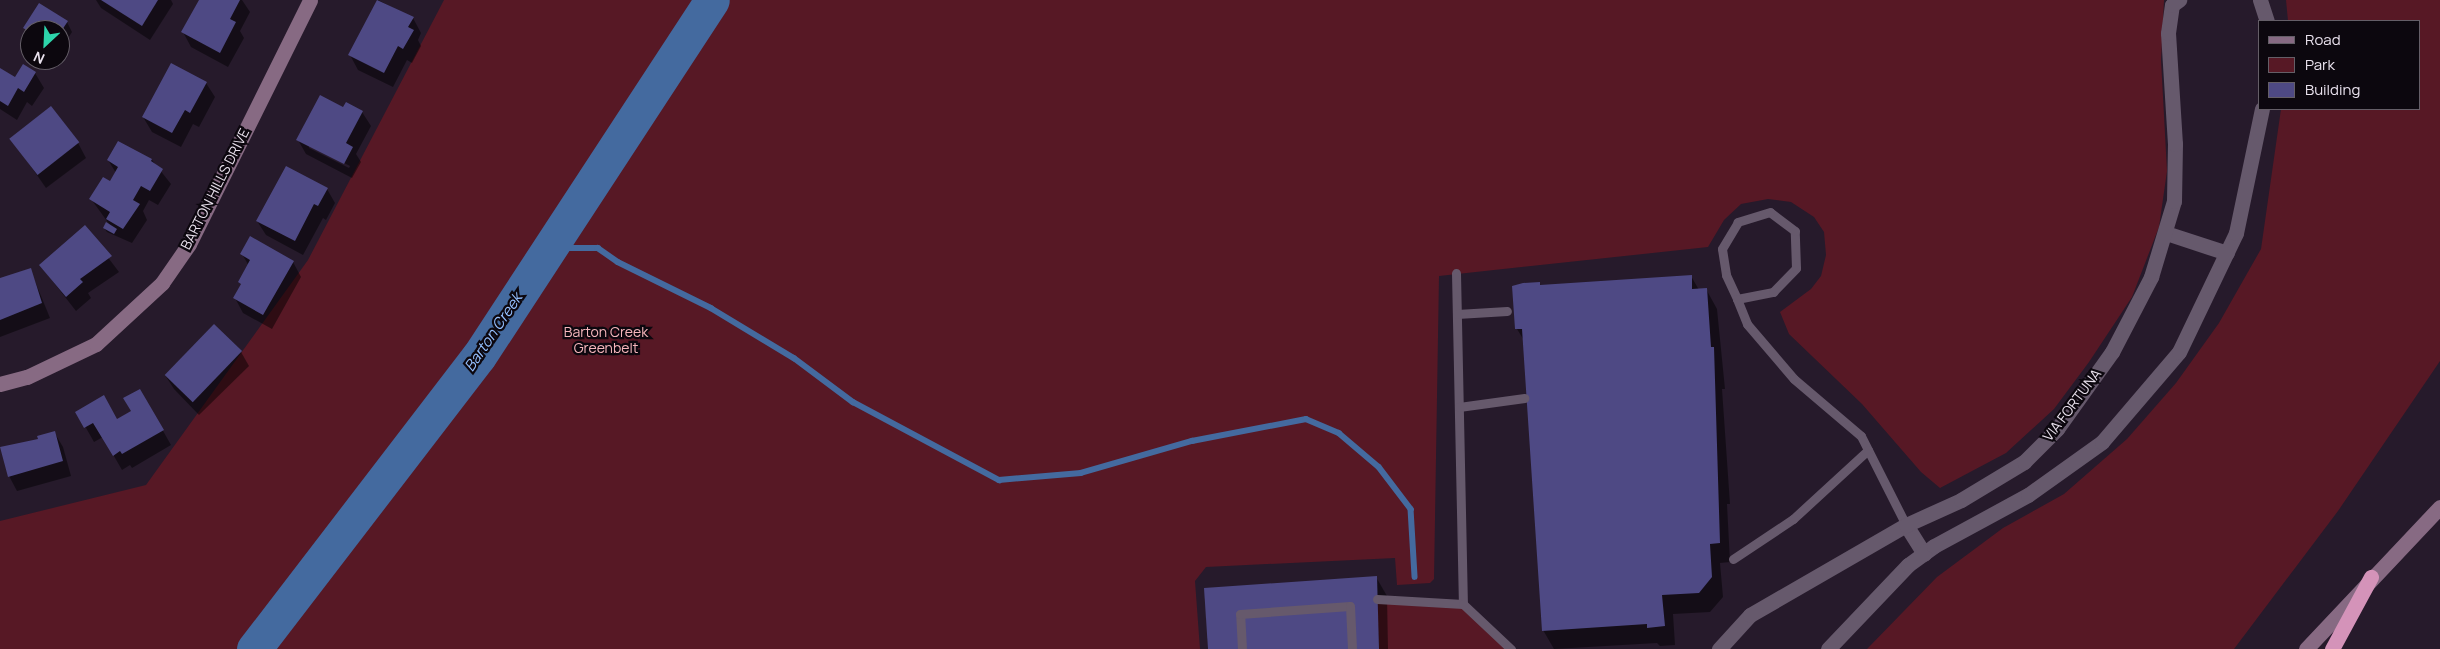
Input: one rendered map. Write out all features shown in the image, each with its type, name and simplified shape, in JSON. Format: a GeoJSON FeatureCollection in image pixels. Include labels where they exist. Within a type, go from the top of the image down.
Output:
{"type":"FeatureCollection","features":[{"type":"Feature","properties":{"kind":"highway"},"geometry":{"type":"LineString","coordinates":[[2332,649],[2371,577]]}},
{"type":"Feature","properties":{"kind":"street","name":"BARTON HILLS DRIVE"},"geometry":{"type":"LineString","coordinates":[[0,384],[27,377],[96,344],[162,283],[189,244],[310,0]]}},
{"type":"Feature","properties":{"kind":"street","name":"VIA FORTUNA"},"geometry":{"type":"LineString","coordinates":[[1719,649],[1750,615],[1906,525],[1961,500],[2024,462],[2057,429],[2125,330],[2151,276],[2166,233],[2174,201],[2174,144],[2168,33],[2172,5],[2179,0]]}},
{"type":"Feature","properties":{"kind":"street"},"geometry":{"type":"LineString","coordinates":[[2260,0],[2267,20]]}},
{"type":"Feature","properties":{"kind":"street"},"geometry":{"type":"LineString","coordinates":[[1828,649],[1908,565],[2028,495],[2102,442],[2179,352],[2236,233],[2262,110]]}},
{"type":"Feature","properties":{"kind":"street"},"geometry":{"type":"LineString","coordinates":[[2166,233],[2227,253]]}},
{"type":"Feature","properties":{"kind":"street"},"geometry":{"type":"LineString","coordinates":[[2306,649],[2371,577],[2440,508]]}},
{"type":"Feature","properties":{"kind":"street"},"geometry":{"type":"LineString","coordinates":[[1906,525],[1924,554]]}},
{"type":"Feature","properties":{"kind":"lane"},"geometry":{"type":"LineString","coordinates":[[1737,299],[1773,292],[1796,268],[1795,231],[1770,212],[1738,222],[1722,249],[1726,275],[1747,324],[1794,379],[1861,436],[1906,525]]}},
{"type":"Feature","properties":{"kind":"lane"},"geometry":{"type":"LineString","coordinates":[[1456,273],[1462,604]]}},
{"type":"Feature","properties":{"kind":"lane"},"geometry":{"type":"LineString","coordinates":[[1457,314],[1507,311]]}},
{"type":"Feature","properties":{"kind":"lane"},"geometry":{"type":"LineString","coordinates":[[1459,407],[1524,398]]}},
{"type":"Feature","properties":{"kind":"lane"},"geometry":{"type":"LineString","coordinates":[[1733,559],[1793,519],[1868,450]]}},
{"type":"Feature","properties":{"kind":"lane"},"geometry":{"type":"LineString","coordinates":[[1377,599],[1462,604],[1511,649]]}},
{"type":"Feature","properties":{"kind":"lane"},"geometry":{"type":"LineString","coordinates":[[1242,649],[1240,614],[1350,606],[1352,649]]}},
{"type":"Feature","properties":{"kind":"green space","name":"Barton Creek Greenbelt"},"geometry":{"type":"Polygon","coordinates":[[[444,0],[2164,0],[2161,60],[2167,171],[2159,227],[2132,297],[2089,362],[2054,409],[2006,453],[1940,488],[1921,472],[1862,404],[1789,334],[1780,312],[1811,289],[1821,276],[1826,255],[1824,232],[1814,217],[1791,202],[1768,199],[1741,204],[1724,220],[1708,247],[1439,276],[1434,579],[1430,583],[1397,585],[1395,558],[1206,567],[1195,581],[1200,649],[0,649],[0,521],[146,485],[308,260],[444,0]]]}},
{"type":"Feature","properties":{"kind":"green space"},"geometry":{"type":"Polygon","coordinates":[[[2286,0],[2440,0],[2440,361],[2338,511],[2234,649],[1867,649],[1937,577],[2003,528],[2064,494],[2127,439],[2176,383],[2219,323],[2261,249],[2281,110],[2420,110],[2420,20],[2288,20],[2286,0]]]}},
{"type":"Feature","properties":{"kind":"green space"},"geometry":{"type":"Polygon","coordinates":[[[1377,599],[1463,604],[1511,649],[1379,649],[1377,599]]]}},
{"type":"Feature","properties":{"kind":"building"},"geometry":{"type":"Polygon","coordinates":[[[101,0],[158,0],[142,26],[101,0]]]}},
{"type":"Feature","properties":{"kind":"building"},"geometry":{"type":"Polygon","coordinates":[[[199,0],[240,0],[230,19],[236,22],[220,53],[181,32],[199,0]]]}},
{"type":"Feature","properties":{"kind":"building"},"geometry":{"type":"Polygon","coordinates":[[[377,0],[414,17],[408,27],[414,30],[403,49],[398,46],[384,73],[348,55],[377,0]]]}},
{"type":"Feature","properties":{"kind":"building"},"geometry":{"type":"Polygon","coordinates":[[[39,3],[66,20],[28,20],[39,3]]]}},
{"type":"Feature","properties":{"kind":"building"},"geometry":{"type":"Polygon","coordinates":[[[171,63],[207,82],[190,113],[185,110],[172,133],[142,117],[171,63]]]}},
{"type":"Feature","properties":{"kind":"building"},"geometry":{"type":"Polygon","coordinates":[[[0,68],[15,77],[20,69],[36,72],[24,92],[18,88],[8,106],[0,101],[0,68]]]}},
{"type":"Feature","properties":{"kind":"building"},"geometry":{"type":"Polygon","coordinates":[[[320,95],[343,107],[346,102],[363,111],[346,143],[353,147],[344,164],[296,140],[320,95]]]}},
{"type":"Feature","properties":{"kind":"building"},"geometry":{"type":"Polygon","coordinates":[[[51,106],[79,142],[38,175],[9,139],[51,106]]]}},
{"type":"Feature","properties":{"kind":"building"},"geometry":{"type":"Polygon","coordinates":[[[118,141],[152,159],[151,161],[163,169],[150,191],[141,186],[133,200],[140,204],[123,229],[106,219],[110,212],[89,199],[103,177],[110,181],[118,167],[107,160],[118,141]]]}},
{"type":"Feature","properties":{"kind":"building"},"geometry":{"type":"Polygon","coordinates":[[[286,166],[328,188],[318,206],[314,204],[295,241],[256,221],[286,166]]]}},
{"type":"Feature","properties":{"kind":"building"},"geometry":{"type":"Polygon","coordinates":[[[106,222],[117,229],[114,234],[103,228],[106,222]]]}},
{"type":"Feature","properties":{"kind":"building"},"geometry":{"type":"Polygon","coordinates":[[[85,225],[112,256],[80,279],[83,282],[66,297],[39,265],[85,225]]]}},
{"type":"Feature","properties":{"kind":"building"},"geometry":{"type":"Polygon","coordinates":[[[250,236],[294,261],[263,315],[233,298],[241,284],[238,282],[250,260],[240,254],[250,236]]]}},
{"type":"Feature","properties":{"kind":"building"},"geometry":{"type":"Polygon","coordinates":[[[31,268],[42,303],[0,320],[0,278],[31,268]]]}},
{"type":"Feature","properties":{"kind":"building"},"geometry":{"type":"Polygon","coordinates":[[[1692,275],[1692,289],[1707,288],[1711,347],[1714,347],[1720,543],[1710,544],[1712,577],[1699,593],[1662,595],[1665,626],[1647,628],[1647,624],[1542,631],[1522,329],[1515,329],[1512,286],[1523,283],[1540,282],[1540,285],[1692,275]]]}},
{"type":"Feature","properties":{"kind":"building"},"geometry":{"type":"Polygon","coordinates":[[[214,324],[242,351],[193,402],[165,375],[214,324]]]}},
{"type":"Feature","properties":{"kind":"building"},"geometry":{"type":"Polygon","coordinates":[[[140,389],[164,430],[122,454],[120,451],[113,456],[93,423],[84,428],[75,412],[104,395],[117,419],[131,411],[123,398],[140,389]]]}},
{"type":"Feature","properties":{"kind":"building"},"geometry":{"type":"Polygon","coordinates":[[[55,431],[63,461],[8,477],[0,447],[38,439],[37,436],[55,431]]]}},
{"type":"Feature","properties":{"kind":"building"},"geometry":{"type":"Polygon","coordinates":[[[1377,576],[1379,649],[1208,649],[1204,588],[1377,576]]]}},
{"type":"Feature","properties":{"kind":"waterway","name":"Barton Creek"},"geometry":{"type":"LineString","coordinates":[[254,649],[479,356],[712,0]]}},
{"type":"Feature","properties":{"kind":"waterway"},"geometry":{"type":"LineString","coordinates":[[550,248],[598,248],[618,262],[711,308],[794,358],[853,402],[999,480],[1081,473],[1192,441],[1306,419],[1339,433],[1379,467],[1411,509],[1415,577]]}}]}
